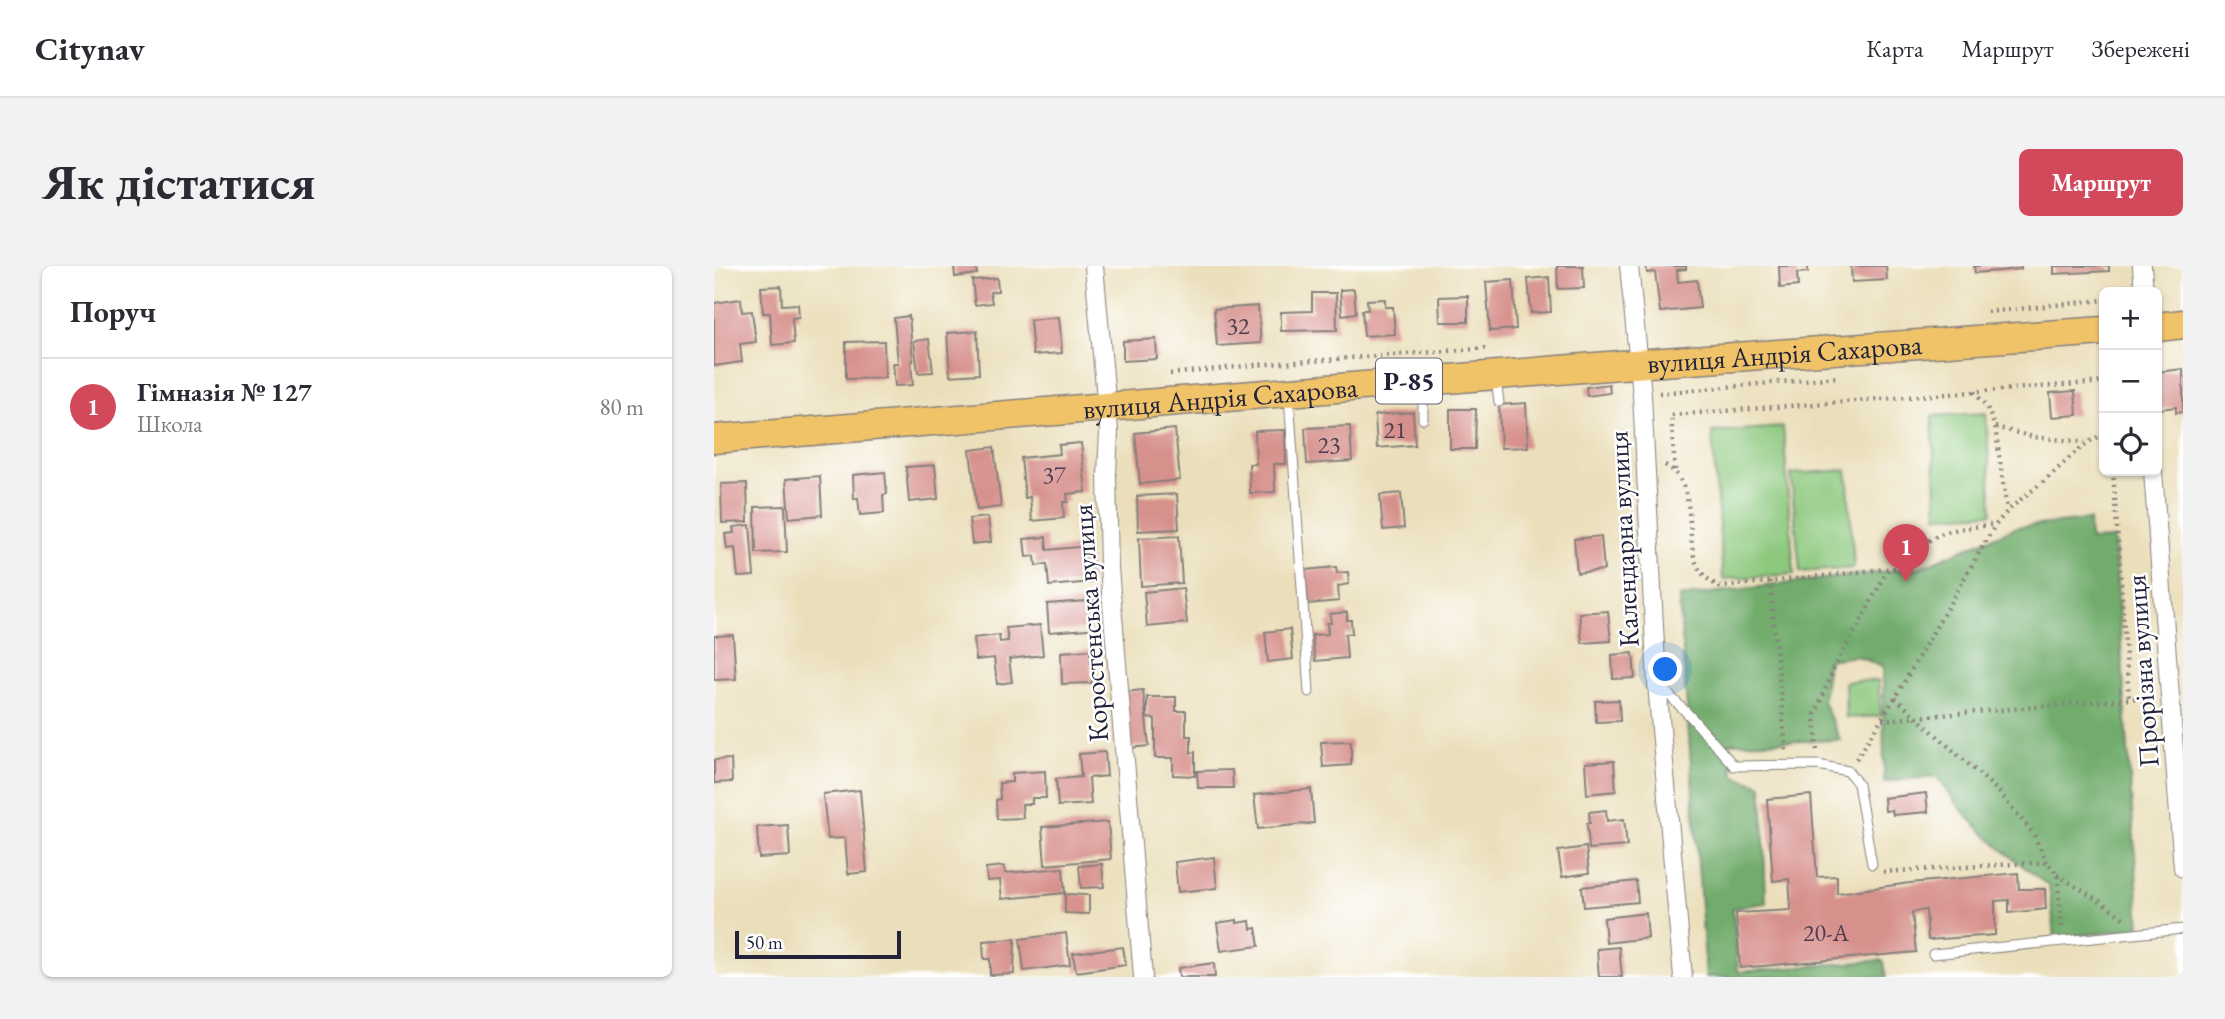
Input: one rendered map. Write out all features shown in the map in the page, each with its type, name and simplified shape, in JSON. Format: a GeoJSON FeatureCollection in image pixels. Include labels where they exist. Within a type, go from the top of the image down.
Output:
{"type":"FeatureCollection","features":[{"type":"Feature","properties":{"kind":"main road"},"geometry":{"type":"LineString","coordinates":[[2162,326],[2183,324]]}},
{"type":"Feature","properties":{"kind":"main road","name":"вулиця Андрія Сахарова"},"geometry":{"type":"LineString","coordinates":[[714,439],[1288,390],[2099,331]]}},
{"type":"Feature","properties":{"kind":"street","name":"Коростенська вулиця"},"geometry":{"type":"LineString","coordinates":[[1094,266],[1109,431],[1109,568],[1143,977]]}},
{"type":"Feature","properties":{"kind":"street","name":"Календарна вулиця"},"geometry":{"type":"LineString","coordinates":[[1629,266],[1639,363],[1657,684],[1683,977]]}},
{"type":"Feature","properties":{"kind":"street"},"geometry":{"type":"LineString","coordinates":[[2142,266],[2144,287]]}},
{"type":"Feature","properties":{"kind":"street","name":"Прорізна вулиця"},"geometry":{"type":"LineString","coordinates":[[2153,476],[2183,868]]}},
{"type":"Feature","properties":{"kind":"lane"},"geometry":{"type":"LineString","coordinates":[[1496,374],[1499,402]]}},
{"type":"Feature","properties":{"kind":"lane"},"geometry":{"type":"LineString","coordinates":[[1423,380],[1423,419]]}},
{"type":"Feature","properties":{"kind":"lane"},"geometry":{"type":"LineString","coordinates":[[1288,390],[1309,692]]}},
{"type":"Feature","properties":{"kind":"lane"},"geometry":{"type":"LineString","coordinates":[[1657,684],[1691,717],[1734,766],[1818,765],[1848,771],[1858,784],[1872,864]]}},
{"type":"Feature","properties":{"kind":"lane"},"geometry":{"type":"LineString","coordinates":[[1934,954],[2183,929]]}},
{"type":"Feature","properties":{"kind":"path"},"geometry":{"type":"LineString","coordinates":[[1996,524],[1937,534],[1918,549],[1914,562],[1905,567],[1720,587],[1707,579],[1697,565],[1688,500],[1675,470],[1671,415],[2099,382]]}},
{"type":"Feature","properties":{"kind":"path"},"geometry":{"type":"LineString","coordinates":[[1974,392],[1987,407],[1995,427],[2007,510]]}},
{"type":"Feature","properties":{"kind":"path"},"geometry":{"type":"LineString","coordinates":[[1995,427],[2033,437],[2086,442]]}},
{"type":"Feature","properties":{"kind":"path"},"geometry":{"type":"LineString","coordinates":[[1848,771],[1882,720],[1996,524],[2007,510],[2043,482],[2086,442],[2099,436]]}},
{"type":"Feature","properties":{"kind":"path"},"geometry":{"type":"LineString","coordinates":[[1645,454],[1675,470]]}},
{"type":"Feature","properties":{"kind":"path"},"geometry":{"type":"LineString","coordinates":[[2113,476],[2129,699]]}},
{"type":"Feature","properties":{"kind":"path"},"geometry":{"type":"LineString","coordinates":[[1818,765],[1815,715],[1835,665],[1888,569]]}},
{"type":"Feature","properties":{"kind":"path"},"geometry":{"type":"LineString","coordinates":[[1770,582],[1788,765]]}},
{"type":"Feature","properties":{"kind":"path"},"geometry":{"type":"LineString","coordinates":[[1882,720],[2170,695]]}},
{"type":"Feature","properties":{"kind":"path"},"geometry":{"type":"LineString","coordinates":[[1895,698],[1998,791],[2033,833],[2047,862],[2057,874],[2103,902],[2143,934]]}},
{"type":"Feature","properties":{"kind":"path"},"geometry":{"type":"LineString","coordinates":[[1872,864],[1878,872],[2047,862]]}},
{"type":"Feature","properties":{"kind":"path"},"geometry":{"type":"LineString","coordinates":[[2057,874],[2063,942]]}},
{"type":"Feature","properties":{"kind":"green space"},"geometry":{"type":"Polygon","coordinates":[[[1986,413],[1992,513],[1937,516],[1932,416],[1986,413]]]}},
{"type":"Feature","properties":{"kind":"green space"},"geometry":{"type":"Polygon","coordinates":[[[1783,427],[1794,574],[1723,579],[1712,432],[1783,427]]]}},
{"type":"Feature","properties":{"kind":"green space"},"geometry":{"type":"Polygon","coordinates":[[[1847,470],[1854,568],[1800,572],[1791,474],[1847,470]]]}},
{"type":"Feature","properties":{"kind":"green space"},"geometry":{"type":"Polygon","coordinates":[[[2089,520],[2090,540],[2114,539],[2140,929],[2055,938],[2049,886],[2002,850],[1973,823],[1938,776],[1884,782],[1883,666],[1856,656],[1828,660],[1823,701],[1840,740],[1728,743],[1734,776],[1762,785],[1766,903],[1733,908],[1738,972],[1883,960],[1886,977],[1706,977],[1679,597],[1921,567],[2017,527],[2089,520]]]}},
{"type":"Feature","properties":{"kind":"green space"},"geometry":{"type":"Polygon","coordinates":[[[1878,680],[1881,716],[1846,718],[1845,682],[1878,680]]]}},
{"type":"Feature","properties":{"kind":"building"},"geometry":{"type":"Polygon","coordinates":[[[954,266],[976,266],[977,274],[955,277],[954,266]]]}},
{"type":"Feature","properties":{"kind":"building"},"geometry":{"type":"Polygon","coordinates":[[[1557,266],[1583,266],[1584,288],[1558,289],[1557,266]]]}},
{"type":"Feature","properties":{"kind":"building"},"geometry":{"type":"Polygon","coordinates":[[[1646,266],[1686,266],[1686,269],[1677,270],[1678,282],[1697,280],[1700,308],[1660,312],[1655,272],[1647,273],[1646,266]]]}},
{"type":"Feature","properties":{"kind":"building"},"geometry":{"type":"Polygon","coordinates":[[[1779,266],[1808,266],[1808,272],[1797,273],[1798,286],[1780,288],[1779,266]]]}},
{"type":"Feature","properties":{"kind":"building"},"geometry":{"type":"Polygon","coordinates":[[[1851,266],[1886,266],[1887,280],[1852,282],[1851,266]]]}},
{"type":"Feature","properties":{"kind":"building"},"geometry":{"type":"Polygon","coordinates":[[[1974,266],[2021,266],[2021,269],[1975,273],[1974,266]]]}},
{"type":"Feature","properties":{"kind":"building"},"geometry":{"type":"Polygon","coordinates":[[[2054,266],[2109,266],[2109,271],[2054,274],[2054,266]]]}},
{"type":"Feature","properties":{"kind":"building"},"geometry":{"type":"Polygon","coordinates":[[[1549,277],[1551,312],[1531,313],[1528,279],[1549,277]]]}},
{"type":"Feature","properties":{"kind":"building"},"geometry":{"type":"Polygon","coordinates":[[[997,278],[998,291],[990,292],[992,303],[975,305],[972,280],[997,278]]]}},
{"type":"Feature","properties":{"kind":"building"},"geometry":{"type":"Polygon","coordinates":[[[1513,280],[1516,329],[1490,331],[1486,282],[1513,280]]]}},
{"type":"Feature","properties":{"kind":"building"},"geometry":{"type":"Polygon","coordinates":[[[781,286],[782,305],[798,304],[799,317],[792,318],[794,343],[772,345],[770,313],[763,313],[761,287],[781,286]]]}},
{"type":"Feature","properties":{"kind":"building"},"geometry":{"type":"Polygon","coordinates":[[[1354,289],[1356,313],[1342,315],[1340,290],[1354,289]]]}},
{"type":"Feature","properties":{"kind":"building"},"geometry":{"type":"Polygon","coordinates":[[[1312,293],[1336,293],[1337,330],[1281,331],[1281,312],[1312,311],[1312,293]]]}},
{"type":"Feature","properties":{"kind":"building"},"geometry":{"type":"Polygon","coordinates":[[[1468,296],[1468,322],[1440,322],[1439,297],[1468,296]]]}},
{"type":"Feature","properties":{"kind":"building"},"geometry":{"type":"Polygon","coordinates":[[[741,299],[742,312],[752,311],[756,342],[740,344],[742,362],[714,366],[714,303],[741,299]]]}},
{"type":"Feature","properties":{"kind":"building"},"geometry":{"type":"Polygon","coordinates":[[[1385,299],[1385,307],[1393,307],[1395,334],[1364,336],[1362,310],[1368,310],[1367,300],[1385,299]]]}},
{"type":"Feature","properties":{"kind":"building"},"geometry":{"type":"Polygon","coordinates":[[[1258,306],[1261,343],[1217,346],[1214,309],[1258,306]]]}},
{"type":"Feature","properties":{"kind":"building"},"geometry":{"type":"Polygon","coordinates":[[[909,316],[913,385],[895,386],[893,363],[898,363],[894,318],[909,316]]]}},
{"type":"Feature","properties":{"kind":"building"},"geometry":{"type":"Polygon","coordinates":[[[1059,317],[1062,353],[1033,355],[1030,320],[1059,317]]]}},
{"type":"Feature","properties":{"kind":"building"},"geometry":{"type":"Polygon","coordinates":[[[977,331],[979,374],[950,376],[947,333],[977,331]]]}},
{"type":"Feature","properties":{"kind":"building"},"geometry":{"type":"Polygon","coordinates":[[[929,339],[933,372],[918,373],[914,341],[929,339]]]}},
{"type":"Feature","properties":{"kind":"building"},"geometry":{"type":"Polygon","coordinates":[[[1156,339],[1157,359],[1123,361],[1123,341],[1156,339]]]}},
{"type":"Feature","properties":{"kind":"building"},"geometry":{"type":"Polygon","coordinates":[[[884,341],[885,378],[846,379],[846,342],[884,341]]]}},
{"type":"Feature","properties":{"kind":"building"},"geometry":{"type":"Polygon","coordinates":[[[2183,369],[2183,412],[2176,413],[2176,407],[2162,409],[2162,371],[2183,369]]]}},
{"type":"Feature","properties":{"kind":"building"},"geometry":{"type":"Polygon","coordinates":[[[1609,384],[1610,393],[1587,396],[1586,387],[1609,384]]]}},
{"type":"Feature","properties":{"kind":"building"},"geometry":{"type":"Polygon","coordinates":[[[2075,391],[2077,415],[2052,417],[2050,393],[2075,391]]]}},
{"type":"Feature","properties":{"kind":"building"},"geometry":{"type":"Polygon","coordinates":[[[1526,403],[1528,447],[1501,448],[1499,405],[1526,403]]]}},
{"type":"Feature","properties":{"kind":"building"},"geometry":{"type":"Polygon","coordinates":[[[1450,409],[1476,409],[1475,449],[1450,449],[1450,409]]]}},
{"type":"Feature","properties":{"kind":"building"},"geometry":{"type":"Polygon","coordinates":[[[1413,412],[1415,445],[1377,448],[1375,415],[1413,412]]]}},
{"type":"Feature","properties":{"kind":"building"},"geometry":{"type":"Polygon","coordinates":[[[1350,426],[1352,461],[1307,464],[1305,428],[1350,426]]]}},
{"type":"Feature","properties":{"kind":"building"},"geometry":{"type":"Polygon","coordinates":[[[1175,429],[1180,480],[1140,484],[1135,433],[1175,429]]]}},
{"type":"Feature","properties":{"kind":"building"},"geometry":{"type":"Polygon","coordinates":[[[1285,430],[1286,464],[1274,464],[1275,492],[1250,493],[1249,464],[1256,464],[1255,431],[1285,430]]]}},
{"type":"Feature","properties":{"kind":"building"},"geometry":{"type":"Polygon","coordinates":[[[1081,443],[1086,492],[1067,494],[1068,502],[1063,502],[1064,518],[1032,521],[1030,497],[1025,498],[1021,458],[1060,454],[1059,445],[1081,443]]]}},
{"type":"Feature","properties":{"kind":"building"},"geometry":{"type":"Polygon","coordinates":[[[994,447],[1001,507],[977,510],[970,450],[994,447]]]}},
{"type":"Feature","properties":{"kind":"building"},"geometry":{"type":"Polygon","coordinates":[[[935,465],[938,499],[909,502],[906,467],[935,465]]]}},
{"type":"Feature","properties":{"kind":"building"},"geometry":{"type":"Polygon","coordinates":[[[885,472],[887,494],[883,495],[884,513],[860,515],[858,498],[854,499],[853,475],[885,472]]]}},
{"type":"Feature","properties":{"kind":"building"},"geometry":{"type":"Polygon","coordinates":[[[820,476],[822,515],[789,518],[786,479],[820,476]]]}},
{"type":"Feature","properties":{"kind":"building"},"geometry":{"type":"Polygon","coordinates":[[[747,483],[748,522],[722,523],[721,484],[747,483]]]}},
{"type":"Feature","properties":{"kind":"building"},"geometry":{"type":"Polygon","coordinates":[[[1401,493],[1404,528],[1383,530],[1380,495],[1401,493]]]}},
{"type":"Feature","properties":{"kind":"building"},"geometry":{"type":"Polygon","coordinates":[[[1177,494],[1179,529],[1138,531],[1137,496],[1177,494]]]}},
{"type":"Feature","properties":{"kind":"building"},"geometry":{"type":"Polygon","coordinates":[[[785,506],[787,552],[756,553],[755,507],[785,506]]]}},
{"type":"Feature","properties":{"kind":"building"},"geometry":{"type":"Polygon","coordinates":[[[988,517],[991,542],[972,544],[969,519],[988,517]]]}},
{"type":"Feature","properties":{"kind":"building"},"geometry":{"type":"Polygon","coordinates":[[[750,525],[754,576],[738,577],[735,548],[727,549],[725,534],[734,533],[733,527],[750,525]]]}},
{"type":"Feature","properties":{"kind":"building"},"geometry":{"type":"Polygon","coordinates":[[[1179,536],[1182,583],[1141,586],[1139,538],[1179,536]]]}},
{"type":"Feature","properties":{"kind":"building"},"geometry":{"type":"Polygon","coordinates":[[[1601,536],[1604,570],[1577,573],[1574,539],[1601,536]]]}},
{"type":"Feature","properties":{"kind":"building"},"geometry":{"type":"Polygon","coordinates":[[[1046,537],[1047,550],[1088,546],[1092,582],[1049,586],[1047,564],[1036,566],[1035,556],[1026,557],[1024,539],[1046,537]]]}},
{"type":"Feature","properties":{"kind":"building"},"geometry":{"type":"Polygon","coordinates":[[[1336,567],[1337,573],[1348,572],[1349,584],[1338,586],[1339,601],[1308,604],[1305,570],[1336,567]]]}},
{"type":"Feature","properties":{"kind":"building"},"geometry":{"type":"Polygon","coordinates":[[[1183,588],[1187,623],[1147,627],[1144,592],[1183,588]]]}},
{"type":"Feature","properties":{"kind":"building"},"geometry":{"type":"Polygon","coordinates":[[[1099,600],[1101,628],[1049,632],[1047,604],[1099,600]]]}},
{"type":"Feature","properties":{"kind":"building"},"geometry":{"type":"Polygon","coordinates":[[[1608,611],[1611,641],[1582,643],[1579,613],[1608,611]]]}},
{"type":"Feature","properties":{"kind":"building"},"geometry":{"type":"Polygon","coordinates":[[[1347,612],[1347,620],[1351,620],[1352,634],[1345,634],[1347,658],[1315,661],[1312,635],[1328,634],[1330,614],[1347,612]]]}},
{"type":"Feature","properties":{"kind":"building"},"geometry":{"type":"Polygon","coordinates":[[[1040,625],[1043,655],[1009,659],[1012,682],[997,684],[994,658],[976,660],[974,638],[999,635],[1000,642],[1008,641],[1006,628],[1040,625]]]}},
{"type":"Feature","properties":{"kind":"building"},"geometry":{"type":"Polygon","coordinates":[[[1290,629],[1293,659],[1268,662],[1265,632],[1290,629]]]}},
{"type":"Feature","properties":{"kind":"building"},"geometry":{"type":"Polygon","coordinates":[[[733,635],[736,679],[714,680],[714,636],[733,635]]]}},
{"type":"Feature","properties":{"kind":"building"},"geometry":{"type":"Polygon","coordinates":[[[1090,650],[1092,683],[1062,684],[1061,652],[1090,650]]]}},
{"type":"Feature","properties":{"kind":"building"},"geometry":{"type":"Polygon","coordinates":[[[1633,653],[1635,678],[1613,679],[1612,655],[1633,653]]]}},
{"type":"Feature","properties":{"kind":"building"},"geometry":{"type":"Polygon","coordinates":[[[1143,690],[1149,746],[1129,748],[1123,692],[1143,690]]]}},
{"type":"Feature","properties":{"kind":"building"},"geometry":{"type":"Polygon","coordinates":[[[1147,697],[1176,697],[1176,711],[1186,711],[1186,736],[1191,736],[1191,753],[1195,752],[1195,776],[1173,775],[1173,758],[1155,758],[1155,719],[1147,718],[1147,697]]]}},
{"type":"Feature","properties":{"kind":"building"},"geometry":{"type":"Polygon","coordinates":[[[1619,700],[1620,721],[1596,722],[1595,701],[1619,700]]]}},
{"type":"Feature","properties":{"kind":"building"},"geometry":{"type":"Polygon","coordinates":[[[1351,741],[1351,765],[1323,767],[1321,742],[1351,741]]]}},
{"type":"Feature","properties":{"kind":"building"},"geometry":{"type":"Polygon","coordinates":[[[1105,752],[1107,776],[1089,778],[1091,804],[1058,806],[1056,779],[1081,777],[1079,754],[1105,752]]]}},
{"type":"Feature","properties":{"kind":"building"},"geometry":{"type":"Polygon","coordinates":[[[731,759],[732,782],[714,783],[714,760],[731,759]]]}},
{"type":"Feature","properties":{"kind":"building"},"geometry":{"type":"Polygon","coordinates":[[[1614,761],[1616,791],[1587,794],[1585,763],[1614,761]]]}},
{"type":"Feature","properties":{"kind":"building"},"geometry":{"type":"Polygon","coordinates":[[[1232,770],[1233,788],[1198,788],[1197,771],[1232,770]]]}},
{"type":"Feature","properties":{"kind":"building"},"geometry":{"type":"Polygon","coordinates":[[[1045,771],[1046,798],[1032,798],[1032,804],[1022,804],[1023,818],[997,819],[999,783],[1012,782],[1012,773],[1045,771]]]}},
{"type":"Feature","properties":{"kind":"building"},"geometry":{"type":"Polygon","coordinates":[[[1311,789],[1314,823],[1258,829],[1254,795],[1311,789]]]}},
{"type":"Feature","properties":{"kind":"building"},"geometry":{"type":"Polygon","coordinates":[[[860,790],[867,872],[848,874],[845,838],[828,839],[823,794],[860,790]]]}},
{"type":"Feature","properties":{"kind":"building"},"geometry":{"type":"Polygon","coordinates":[[[1926,793],[1928,812],[1893,815],[1892,810],[1885,811],[1884,798],[1926,793]]]}},
{"type":"Feature","properties":{"kind":"building"},"geometry":{"type":"Polygon","coordinates":[[[1811,795],[1817,877],[1837,876],[1837,893],[2018,873],[2019,889],[2045,889],[2046,909],[2009,913],[2009,900],[1995,901],[1995,935],[1928,940],[1926,910],[1912,912],[1916,952],[1740,968],[1736,913],[1791,910],[1789,879],[1773,881],[1767,799],[1811,795]]]}},
{"type":"Feature","properties":{"kind":"building"},"geometry":{"type":"Polygon","coordinates":[[[1606,810],[1607,821],[1624,819],[1627,846],[1589,849],[1589,812],[1606,810]]]}},
{"type":"Feature","properties":{"kind":"building"},"geometry":{"type":"Polygon","coordinates":[[[1108,822],[1111,859],[1045,865],[1042,827],[1108,822]]]}},
{"type":"Feature","properties":{"kind":"building"},"geometry":{"type":"Polygon","coordinates":[[[788,825],[790,856],[759,858],[757,827],[788,825]]]}},
{"type":"Feature","properties":{"kind":"building"},"geometry":{"type":"Polygon","coordinates":[[[1586,847],[1589,873],[1562,877],[1558,851],[1586,847]]]}},
{"type":"Feature","properties":{"kind":"building"},"geometry":{"type":"Polygon","coordinates":[[[1214,857],[1217,888],[1178,892],[1175,862],[1214,857]]]}},
{"type":"Feature","properties":{"kind":"building"},"geometry":{"type":"Polygon","coordinates":[[[1102,864],[1104,887],[1081,888],[1079,866],[1102,864]]]}},
{"type":"Feature","properties":{"kind":"building"},"geometry":{"type":"Polygon","coordinates":[[[1004,866],[1005,873],[1063,868],[1065,893],[1002,899],[1000,880],[987,881],[986,868],[1004,866]]]}},
{"type":"Feature","properties":{"kind":"building"},"geometry":{"type":"Polygon","coordinates":[[[1636,881],[1638,902],[1584,907],[1582,887],[1636,881]]]}},
{"type":"Feature","properties":{"kind":"building"},"geometry":{"type":"Polygon","coordinates":[[[1065,894],[1089,895],[1089,914],[1065,913],[1065,894]]]}},
{"type":"Feature","properties":{"kind":"building"},"geometry":{"type":"Polygon","coordinates":[[[1646,913],[1648,938],[1606,943],[1604,918],[1646,913]]]}},
{"type":"Feature","properties":{"kind":"building"},"geometry":{"type":"Polygon","coordinates":[[[1237,920],[1237,923],[1250,921],[1251,929],[1256,928],[1259,946],[1221,951],[1217,923],[1237,920]]]}},
{"type":"Feature","properties":{"kind":"building"},"geometry":{"type":"Polygon","coordinates":[[[1066,933],[1070,965],[1024,971],[1020,939],[1066,933]]]}},
{"type":"Feature","properties":{"kind":"building"},"geometry":{"type":"Polygon","coordinates":[[[1015,939],[1014,974],[990,975],[990,959],[984,959],[983,941],[1015,939]]]}},
{"type":"Feature","properties":{"kind":"building"},"geometry":{"type":"Polygon","coordinates":[[[1123,947],[1126,965],[1076,972],[1073,953],[1123,947]]]}},
{"type":"Feature","properties":{"kind":"building"},"geometry":{"type":"Polygon","coordinates":[[[1619,947],[1622,977],[1599,977],[1597,949],[1619,947]]]}},
{"type":"Feature","properties":{"kind":"building"},"geometry":{"type":"Polygon","coordinates":[[[1214,963],[1215,977],[1179,977],[1178,968],[1214,963]]]}},
{"type":"Feature","properties":{"kind":"place","name":"Гімназія № 127"},"geometry":{"type":"Point","coordinates":[1906,582]}}]}
